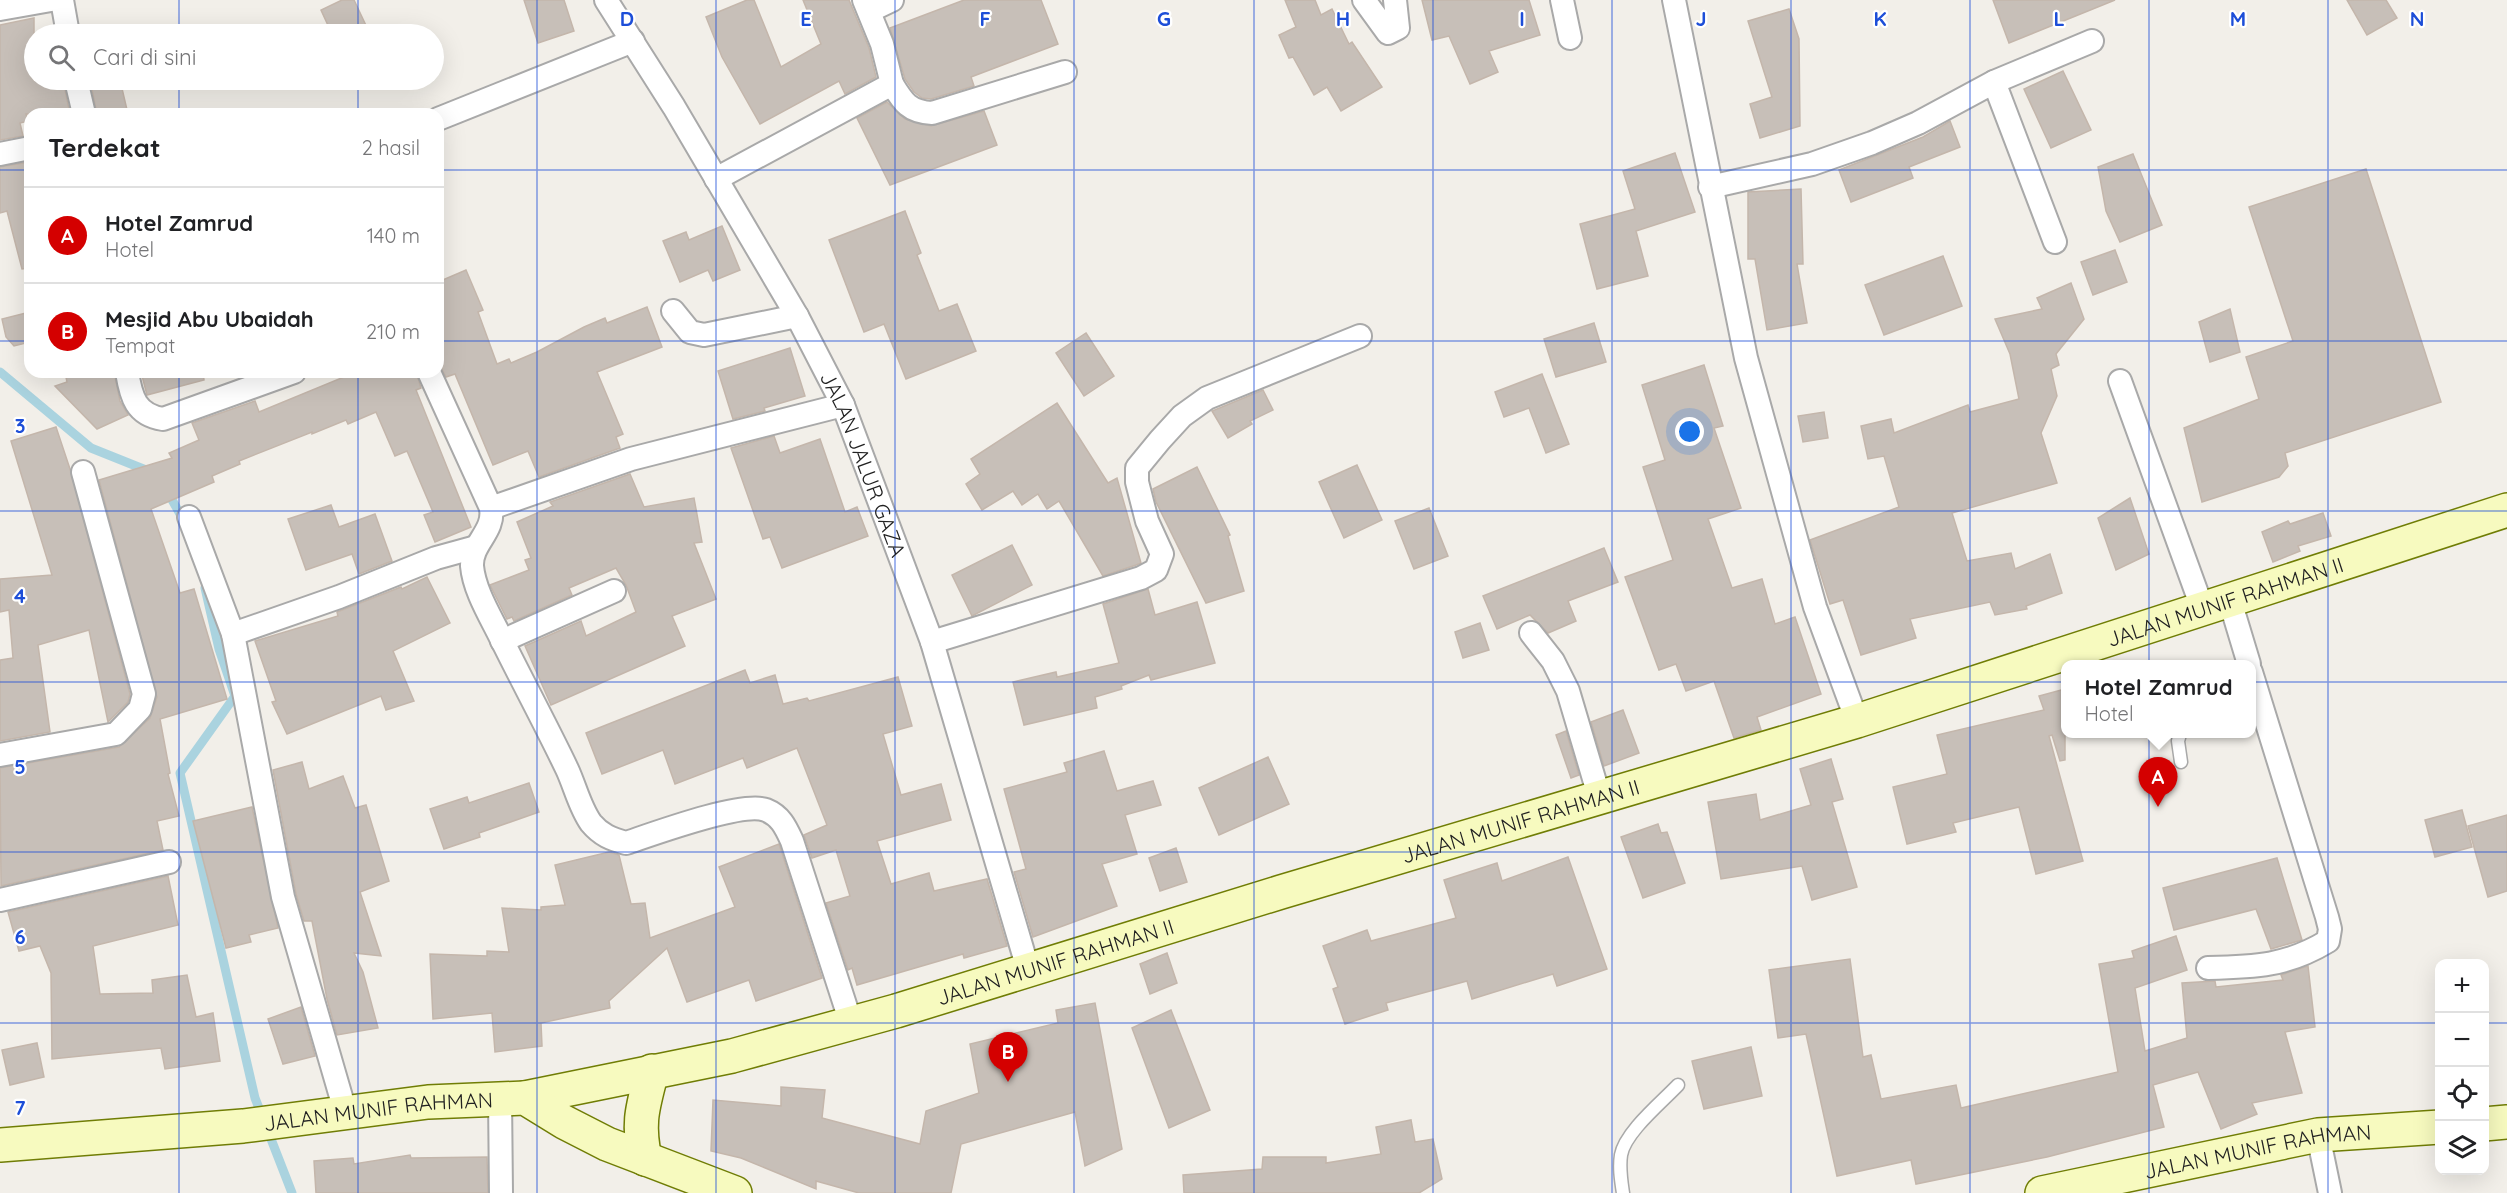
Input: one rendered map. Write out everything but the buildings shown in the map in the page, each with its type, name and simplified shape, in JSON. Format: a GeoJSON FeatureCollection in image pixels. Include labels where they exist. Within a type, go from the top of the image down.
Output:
{"type":"FeatureCollection","features":[{"type":"Feature","properties":{"kind":"street"},"geometry":{"type":"LineString","coordinates":[[0,9],[51,0]]}},
{"type":"Feature","properties":{"kind":"street"},"geometry":{"type":"LineString","coordinates":[[62,0],[66,24]]}},
{"type":"Feature","properties":{"kind":"street","name":"JALAN JALUR GAZA"},"geometry":{"type":"LineString","coordinates":[[606,0],[633,41],[797,316],[843,405],[932,642],[1028,969]]}},
{"type":"Feature","properties":{"kind":"street"},"geometry":{"type":"LineString","coordinates":[[892,0],[866,5],[882,44],[892,84],[902,100],[917,112],[932,113],[1065,72]]}},
{"type":"Feature","properties":{"kind":"street"},"geometry":{"type":"LineString","coordinates":[[1364,0],[1388,33],[1398,28],[1395,0]]}},
{"type":"Feature","properties":{"kind":"street"},"geometry":{"type":"LineString","coordinates":[[1562,0],[1570,38]]}},
{"type":"Feature","properties":{"kind":"street"},"geometry":{"type":"LineString","coordinates":[[1674,0],[1746,358],[1815,608],[1857,721]]}},
{"type":"Feature","properties":{"kind":"street"},"geometry":{"type":"LineString","coordinates":[[444,116],[633,41]]}},
{"type":"Feature","properties":{"kind":"street"},"geometry":{"type":"LineString","coordinates":[[1710,187],[1812,164],[1872,143],[1918,123],[1994,82],[2092,41]]}},
{"type":"Feature","properties":{"kind":"street"},"geometry":{"type":"LineString","coordinates":[[1994,82],[2055,242]]}},
{"type":"Feature","properties":{"kind":"street"},"geometry":{"type":"LineString","coordinates":[[716,179],[892,84]]}},
{"type":"Feature","properties":{"kind":"street"},"geometry":{"type":"LineString","coordinates":[[78,90],[83,108]]}},
{"type":"Feature","properties":{"kind":"street"},"geometry":{"type":"LineString","coordinates":[[0,154],[24,149]]}},
{"type":"Feature","properties":{"kind":"street"},"geometry":{"type":"LineString","coordinates":[[673,311],[690,333],[704,334],[797,316]]}},
{"type":"Feature","properties":{"kind":"street"},"geometry":{"type":"LineString","coordinates":[[932,642],[1121,584],[1156,570],[1162,554],[1147,521],[1137,482],[1137,468],[1145,456],[1182,416],[1207,398],[1360,336]]}},
{"type":"Feature","properties":{"kind":"street"},"geometry":{"type":"LineString","coordinates":[[128,378],[131,395],[141,411],[150,417],[163,419],[277,378]]}},
{"type":"Feature","properties":{"kind":"street"},"geometry":{"type":"LineString","coordinates":[[432,378],[491,508],[490,527],[476,547],[472,565],[476,583],[502,641],[567,769],[589,820],[599,832],[611,839],[626,843],[723,813],[754,808],[766,810],[782,820],[792,841],[851,1023]]}},
{"type":"Feature","properties":{"kind":"street"},"geometry":{"type":"LineString","coordinates":[[2120,381],[2216,606],[2247,660]]}},
{"type":"Feature","properties":{"kind":"street"},"geometry":{"type":"LineString","coordinates":[[491,508],[631,459],[769,426],[843,405]]}},
{"type":"Feature","properties":{"kind":"street"},"geometry":{"type":"LineString","coordinates":[[0,755],[116,734],[140,709],[144,694],[83,472]]}},
{"type":"Feature","properties":{"kind":"street","name":"JALAN MUNIF RAHMAN II"},"geometry":{"type":"LineString","coordinates":[[512,1098],[732,1056],[851,1023],[1857,721],[2507,510]]}},
{"type":"Feature","properties":{"kind":"street"},"geometry":{"type":"LineString","coordinates":[[189,518],[233,634],[283,897],[346,1114]]}},
{"type":"Feature","properties":{"kind":"street"},"geometry":{"type":"LineString","coordinates":[[233,634],[339,597],[436,558],[476,547]]}},
{"type":"Feature","properties":{"kind":"street"},"geometry":{"type":"LineString","coordinates":[[502,641],[614,591]]}},
{"type":"Feature","properties":{"kind":"street"},"geometry":{"type":"LineString","coordinates":[[1531,633],[1553,661],[1565,683],[1600,799]]}},
{"type":"Feature","properties":{"kind":"street"},"geometry":{"type":"LineString","coordinates":[[2208,968],[2253,966],[2304,956],[2328,940],[2330,929],[2256,692]]}},
{"type":"Feature","properties":{"kind":"street"},"geometry":{"type":"LineString","coordinates":[[0,900],[169,862]]}},
{"type":"Feature","properties":{"kind":"street"},"geometry":{"type":"LineString","coordinates":[[645,1159],[640,1120],[642,1101],[652,1071]]}},
{"type":"Feature","properties":{"kind":"street"},"geometry":{"type":"LineString","coordinates":[[501,1193],[512,1098],[645,1159],[735,1193]]}},
{"type":"Feature","properties":{"kind":"street","name":"JALAN MUNIF RAHMAN"},"geometry":{"type":"LineString","coordinates":[[0,1145],[243,1126],[428,1102],[512,1098]]}},
{"type":"Feature","properties":{"kind":"street"},"geometry":{"type":"LineString","coordinates":[[2489,1124],[2507,1122]]}},
{"type":"Feature","properties":{"kind":"street","name":"JALAN MUNIF RAHMAN"},"geometry":{"type":"LineString","coordinates":[[2042,1193],[2318,1135],[2435,1126]]}},
{"type":"Feature","properties":{"kind":"street"},"geometry":{"type":"LineString","coordinates":[[2318,1135],[2330,1193]]}},
{"type":"Feature","properties":{"kind":"lane"},"geometry":{"type":"LineString","coordinates":[[2179,738],[2181,762]]}},
{"type":"Feature","properties":{"kind":"lane"},"geometry":{"type":"LineString","coordinates":[[1623,1193],[1620,1171],[1622,1152],[1636,1129],[1678,1085]]}},
{"type":"Feature","properties":{"kind":"waterway"},"geometry":{"type":"LineString","coordinates":[[0,372],[91,448],[151,472]]}},
{"type":"Feature","properties":{"kind":"waterway"},"geometry":{"type":"LineString","coordinates":[[167,491],[184,521]]}},
{"type":"Feature","properties":{"kind":"waterway"},"geometry":{"type":"LineString","coordinates":[[205,588],[219,649],[235,696],[180,773],[255,1098],[292,1193]]}},
{"type":"Feature","properties":{"kind":"place","name":"Hotel Zamrud"},"geometry":{"type":"Point","coordinates":[2158,807]}},
{"type":"Feature","properties":{"kind":"place","name":"Mesjid Abu Ubaidah"},"geometry":{"type":"Point","coordinates":[1008,1082]}}]}
